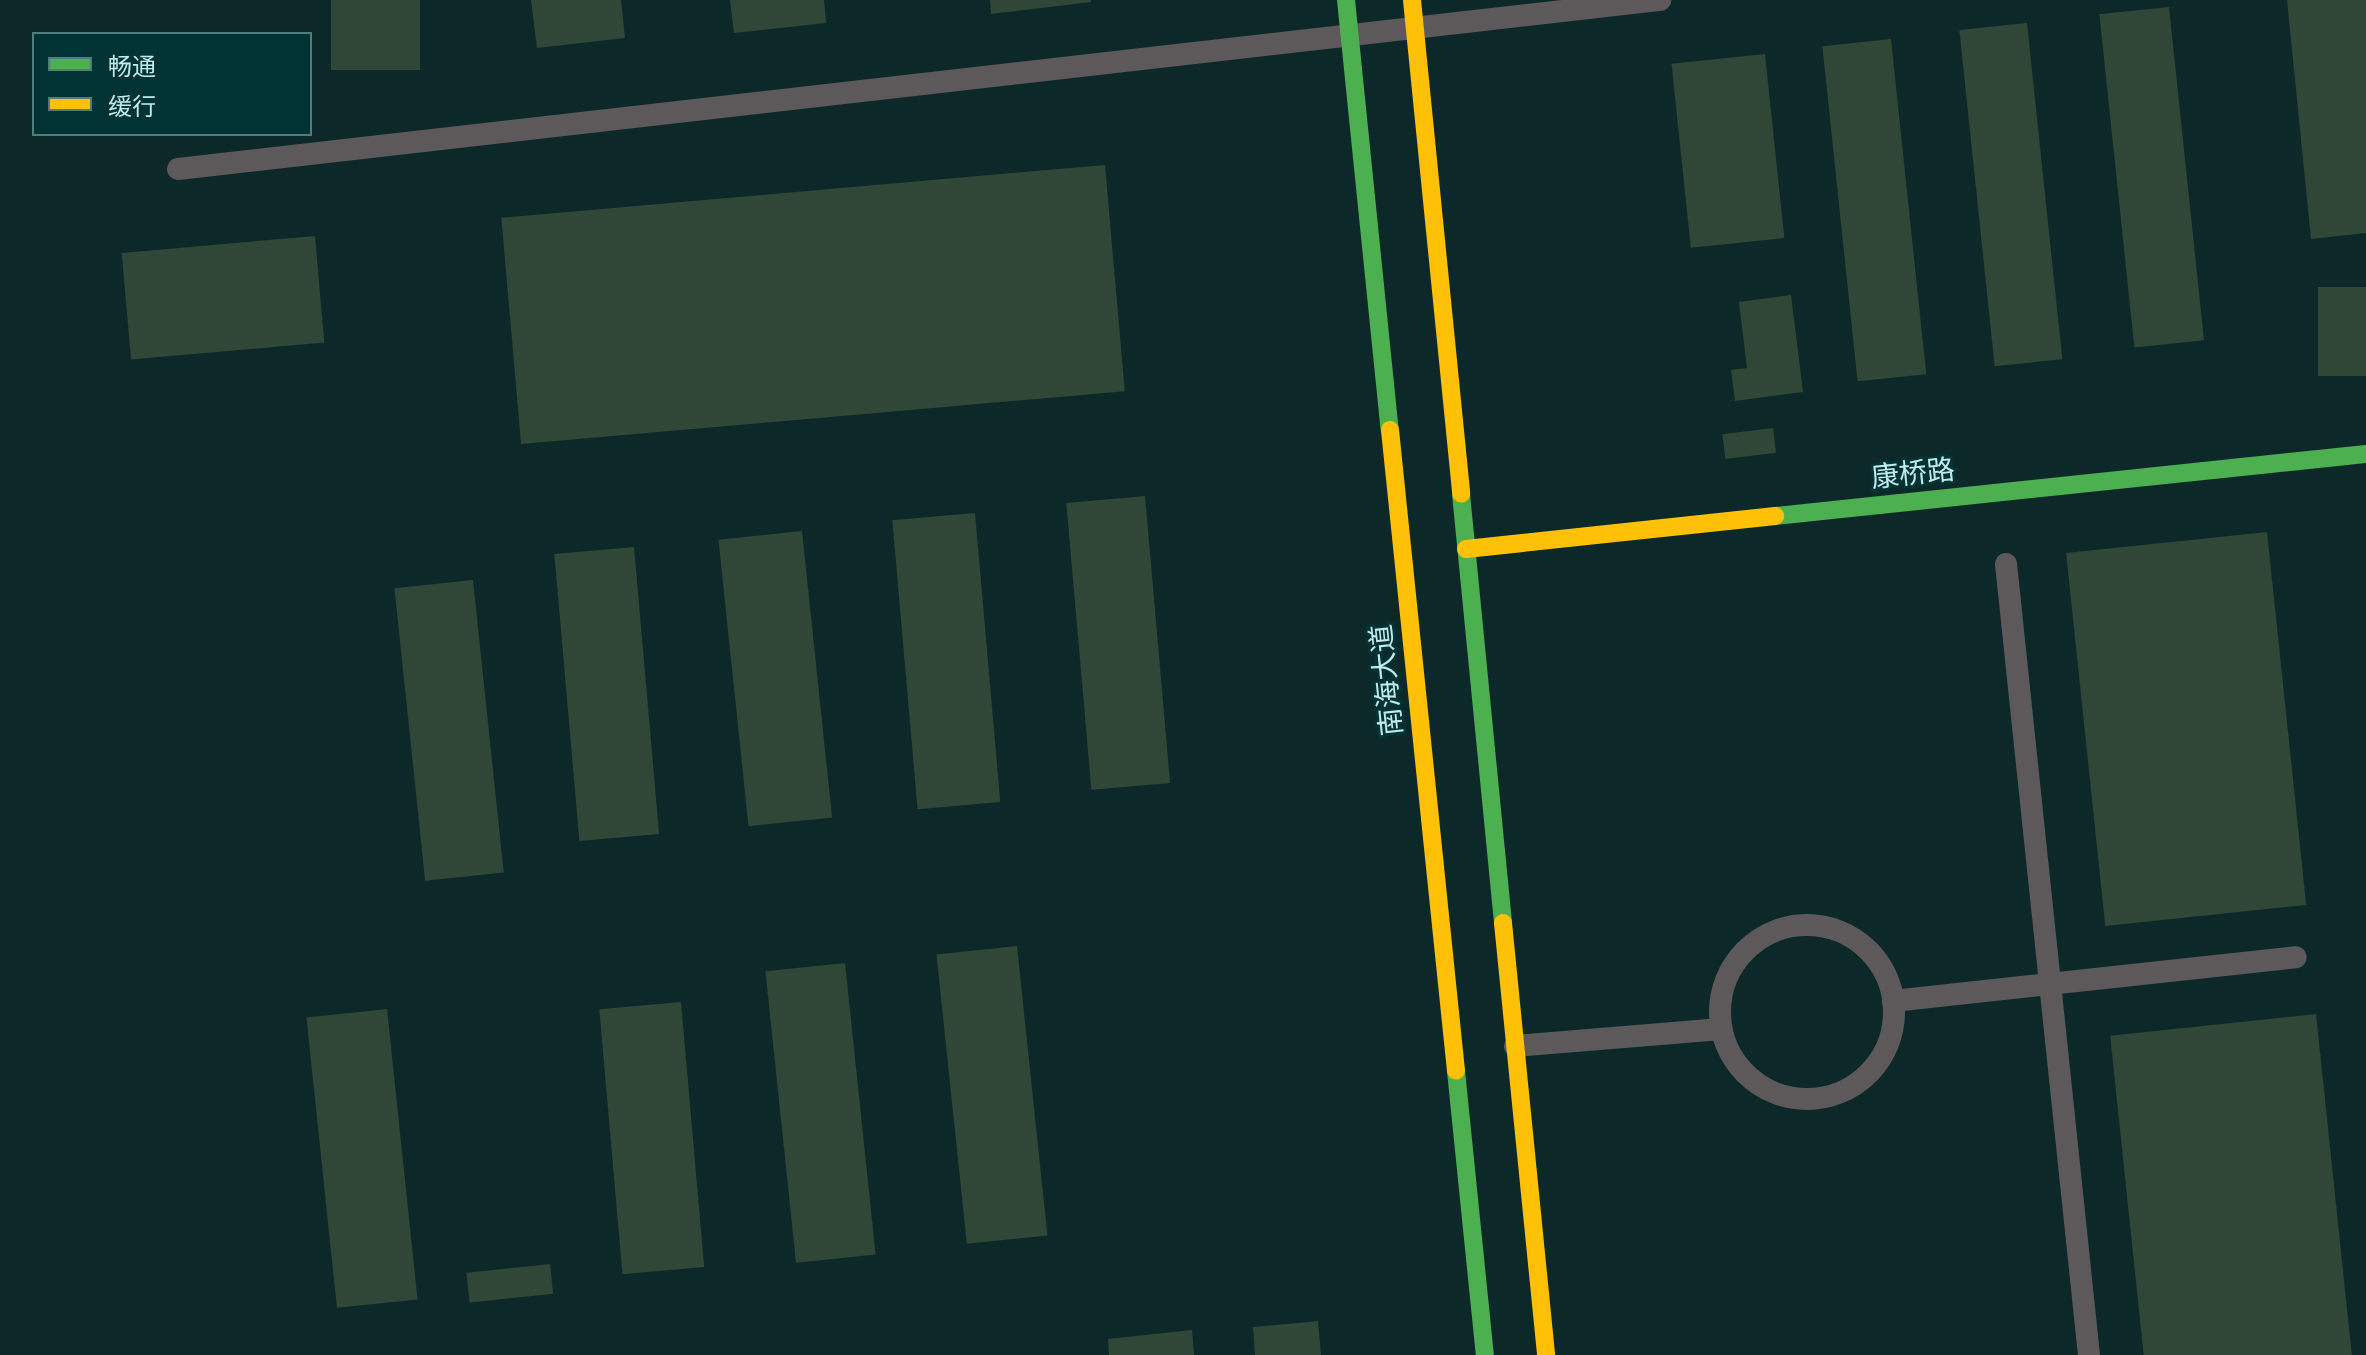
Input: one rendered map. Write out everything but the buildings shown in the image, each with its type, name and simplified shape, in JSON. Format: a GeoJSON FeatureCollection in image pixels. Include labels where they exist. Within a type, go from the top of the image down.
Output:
{"type":"FeatureCollection","features":[{"type":"Feature","properties":{"kind":"main road","name":"南海大道"},"geometry":{"type":"LineString","coordinates":[[1346,0],[1485,1355]]}},
{"type":"Feature","properties":{"kind":"main road"},"geometry":{"type":"LineString","coordinates":[[1412,0],[1546,1355]]}},
{"type":"Feature","properties":{"kind":"main road","name":"康桥路"},"geometry":{"type":"LineString","coordinates":[[1466,549],[2366,454]]}},
{"type":"Feature","properties":{"kind":"lane"},"geometry":{"type":"LineString","coordinates":[[178,169],[1660,0]]}},
{"type":"Feature","properties":{"kind":"lane"},"geometry":{"type":"LineString","coordinates":[[2006,564],[2089,1355]]}},
{"type":"Feature","properties":{"kind":"lane"},"geometry":{"type":"LineString","coordinates":[[1809,925],[1839,931],[1866,947],[1885,972],[1893,1001],[1892,1031],[1880,1059],[1861,1081],[1834,1095],[1805,1100],[1776,1094],[1751,1079],[1731,1056],[1721,1029],[1721,997],[1731,969],[1751,945],[1778,930],[1809,925]]}},
{"type":"Feature","properties":{"kind":"lane"},"geometry":{"type":"LineString","coordinates":[[1893,1001],[2296,957]]}},
{"type":"Feature","properties":{"kind":"lane"},"geometry":{"type":"LineString","coordinates":[[1515,1046],[1721,1029]]}},
{"type":"Feature","properties":{"kind":"traffic: fast"},"geometry":{"type":"LineString","coordinates":[[1346,0],[1390,430]]}},
{"type":"Feature","properties":{"kind":"traffic: fast"},"geometry":{"type":"LineString","coordinates":[[1775,516],[2366,454]]}},
{"type":"Feature","properties":{"kind":"traffic: fast"},"geometry":{"type":"LineString","coordinates":[[1461,494],[1503,923]]}},
{"type":"Feature","properties":{"kind":"traffic: fast"},"geometry":{"type":"LineString","coordinates":[[1456,1071],[1485,1355]]}},
{"type":"Feature","properties":{"kind":"traffic: slow"},"geometry":{"type":"LineString","coordinates":[[1412,0],[1461,494]]}},
{"type":"Feature","properties":{"kind":"traffic: slow"},"geometry":{"type":"LineString","coordinates":[[1390,430],[1456,1071]]}},
{"type":"Feature","properties":{"kind":"traffic: slow"},"geometry":{"type":"LineString","coordinates":[[1466,549],[1775,516]]}},
{"type":"Feature","properties":{"kind":"traffic: slow"},"geometry":{"type":"LineString","coordinates":[[1503,923],[1546,1355]]}}]}
